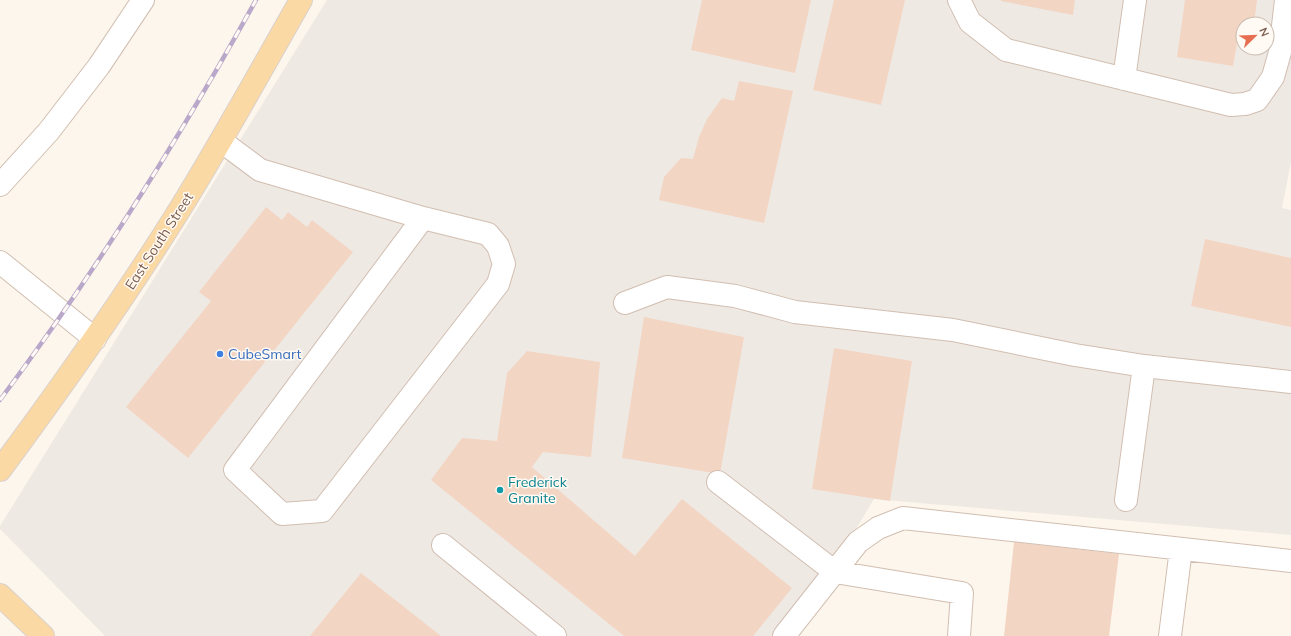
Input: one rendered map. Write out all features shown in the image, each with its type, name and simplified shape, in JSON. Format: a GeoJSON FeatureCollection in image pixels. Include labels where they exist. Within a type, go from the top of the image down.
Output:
{"type":"FeatureCollection","features":[{"type":"Feature","properties":{"kind":"main road","name":"East South Street"},"geometry":{"type":"LineString","coordinates":[[0,470],[95,339],[179,210],[221,141],[301,0]]}},
{"type":"Feature","properties":{"kind":"main road"},"geometry":{"type":"LineString","coordinates":[[0,595],[43,636]]}},
{"type":"Feature","properties":{"kind":"lane"},"geometry":{"type":"LineString","coordinates":[[0,185],[49,131],[99,66],[143,0]]}},
{"type":"Feature","properties":{"kind":"lane"},"geometry":{"type":"LineString","coordinates":[[959,0],[970,22],[1006,50],[1231,105],[1244,104],[1256,100],[1273,77],[1280,52],[1286,0]]}},
{"type":"Feature","properties":{"kind":"lane"},"geometry":{"type":"LineString","coordinates":[[1124,79],[1135,0]]}},
{"type":"Feature","properties":{"kind":"lane"},"geometry":{"type":"LineString","coordinates":[[221,141],[260,170],[423,218],[488,234],[498,246],[504,264],[498,284],[322,511],[282,514],[236,470],[423,218]]}},
{"type":"Feature","properties":{"kind":"lane"},"geometry":{"type":"LineString","coordinates":[[0,262],[95,339]]}},
{"type":"Feature","properties":{"kind":"lane"},"geometry":{"type":"LineString","coordinates":[[625,303],[667,287],[735,296],[795,312],[953,330],[1075,355],[1144,366],[1291,382]]}},
{"type":"Feature","properties":{"kind":"lane"},"geometry":{"type":"LineString","coordinates":[[1126,500],[1144,366]]}},
{"type":"Feature","properties":{"kind":"lane"},"geometry":{"type":"LineString","coordinates":[[718,482],[835,572],[962,593],[959,636]]}},
{"type":"Feature","properties":{"kind":"lane"},"geometry":{"type":"LineString","coordinates":[[784,636],[858,542],[878,528],[903,518],[1291,561]]}},
{"type":"Feature","properties":{"kind":"lane"},"geometry":{"type":"LineString","coordinates":[[442,545],[555,636]]}},
{"type":"Feature","properties":{"kind":"lane"},"geometry":{"type":"LineString","coordinates":[[1170,636],[1180,549]]}},
{"type":"Feature","properties":{"kind":"shaded area"},"geometry":{"type":"Polygon","coordinates":[[[327,0],[1291,0],[1291,162],[1282,208],[1291,210],[1291,535],[874,499],[792,636],[105,636],[0,529],[0,526],[327,0]]]}},
{"type":"Feature","properties":{"kind":"building"},"geometry":{"type":"Polygon","coordinates":[[[702,0],[811,0],[795,73],[691,50],[702,0]]]}},
{"type":"Feature","properties":{"kind":"building"},"geometry":{"type":"Polygon","coordinates":[[[834,0],[905,0],[881,105],[813,90],[834,0]]]}},
{"type":"Feature","properties":{"kind":"building"},"geometry":{"type":"Polygon","coordinates":[[[1001,0],[1075,0],[1073,15],[1001,0]]]}},
{"type":"Feature","properties":{"kind":"building"},"geometry":{"type":"Polygon","coordinates":[[[1185,0],[1257,0],[1255,16],[1235,16],[1235,55],[1233,66],[1177,57],[1185,0]]]}},
{"type":"Feature","properties":{"kind":"building"},"geometry":{"type":"Polygon","coordinates":[[[739,81],[793,91],[764,223],[659,200],[664,177],[681,158],[693,159],[699,137],[707,119],[722,98],[734,101],[739,81]]]}},
{"type":"Feature","properties":{"kind":"building","name":"CubeSmart"},"geometry":{"type":"Polygon","coordinates":[[[266,207],[282,220],[288,212],[307,227],[312,220],[353,252],[188,458],[126,407],[211,301],[199,292],[266,207]]]}},
{"type":"Feature","properties":{"kind":"building"},"geometry":{"type":"Polygon","coordinates":[[[1205,239],[1291,258],[1291,327],[1191,306],[1205,239]]]}},
{"type":"Feature","properties":{"kind":"building"},"geometry":{"type":"Polygon","coordinates":[[[644,317],[744,337],[720,474],[622,458],[644,317]]]}},
{"type":"Feature","properties":{"kind":"building"},"geometry":{"type":"Polygon","coordinates":[[[834,348],[912,361],[890,501],[812,489],[834,348]]]}},
{"type":"Feature","properties":{"kind":"building","name":"Frederick Granite"},"geometry":{"type":"Polygon","coordinates":[[[527,351],[600,362],[591,457],[543,452],[532,467],[635,556],[682,499],[792,588],[753,636],[624,636],[431,480],[462,438],[497,441],[507,373],[527,351]]]}},
{"type":"Feature","properties":{"kind":"building"},"geometry":{"type":"Polygon","coordinates":[[[1014,542],[1119,554],[1109,636],[1004,636],[1014,542]]]}},
{"type":"Feature","properties":{"kind":"building"},"geometry":{"type":"Polygon","coordinates":[[[361,573],[441,636],[310,636],[361,573]]]}},
{"type":"Feature","properties":{"kind":"railway"},"geometry":{"type":"LineString","coordinates":[[0,400],[69,303],[135,204],[197,103],[256,0]]}},
{"type":"Feature","properties":{"kind":"place","name":"CubeSmart"},"geometry":{"type":"Point","coordinates":[220,354]}},
{"type":"Feature","properties":{"kind":"place","name":"Frederick Granite"},"geometry":{"type":"Point","coordinates":[500,490]}}]}
